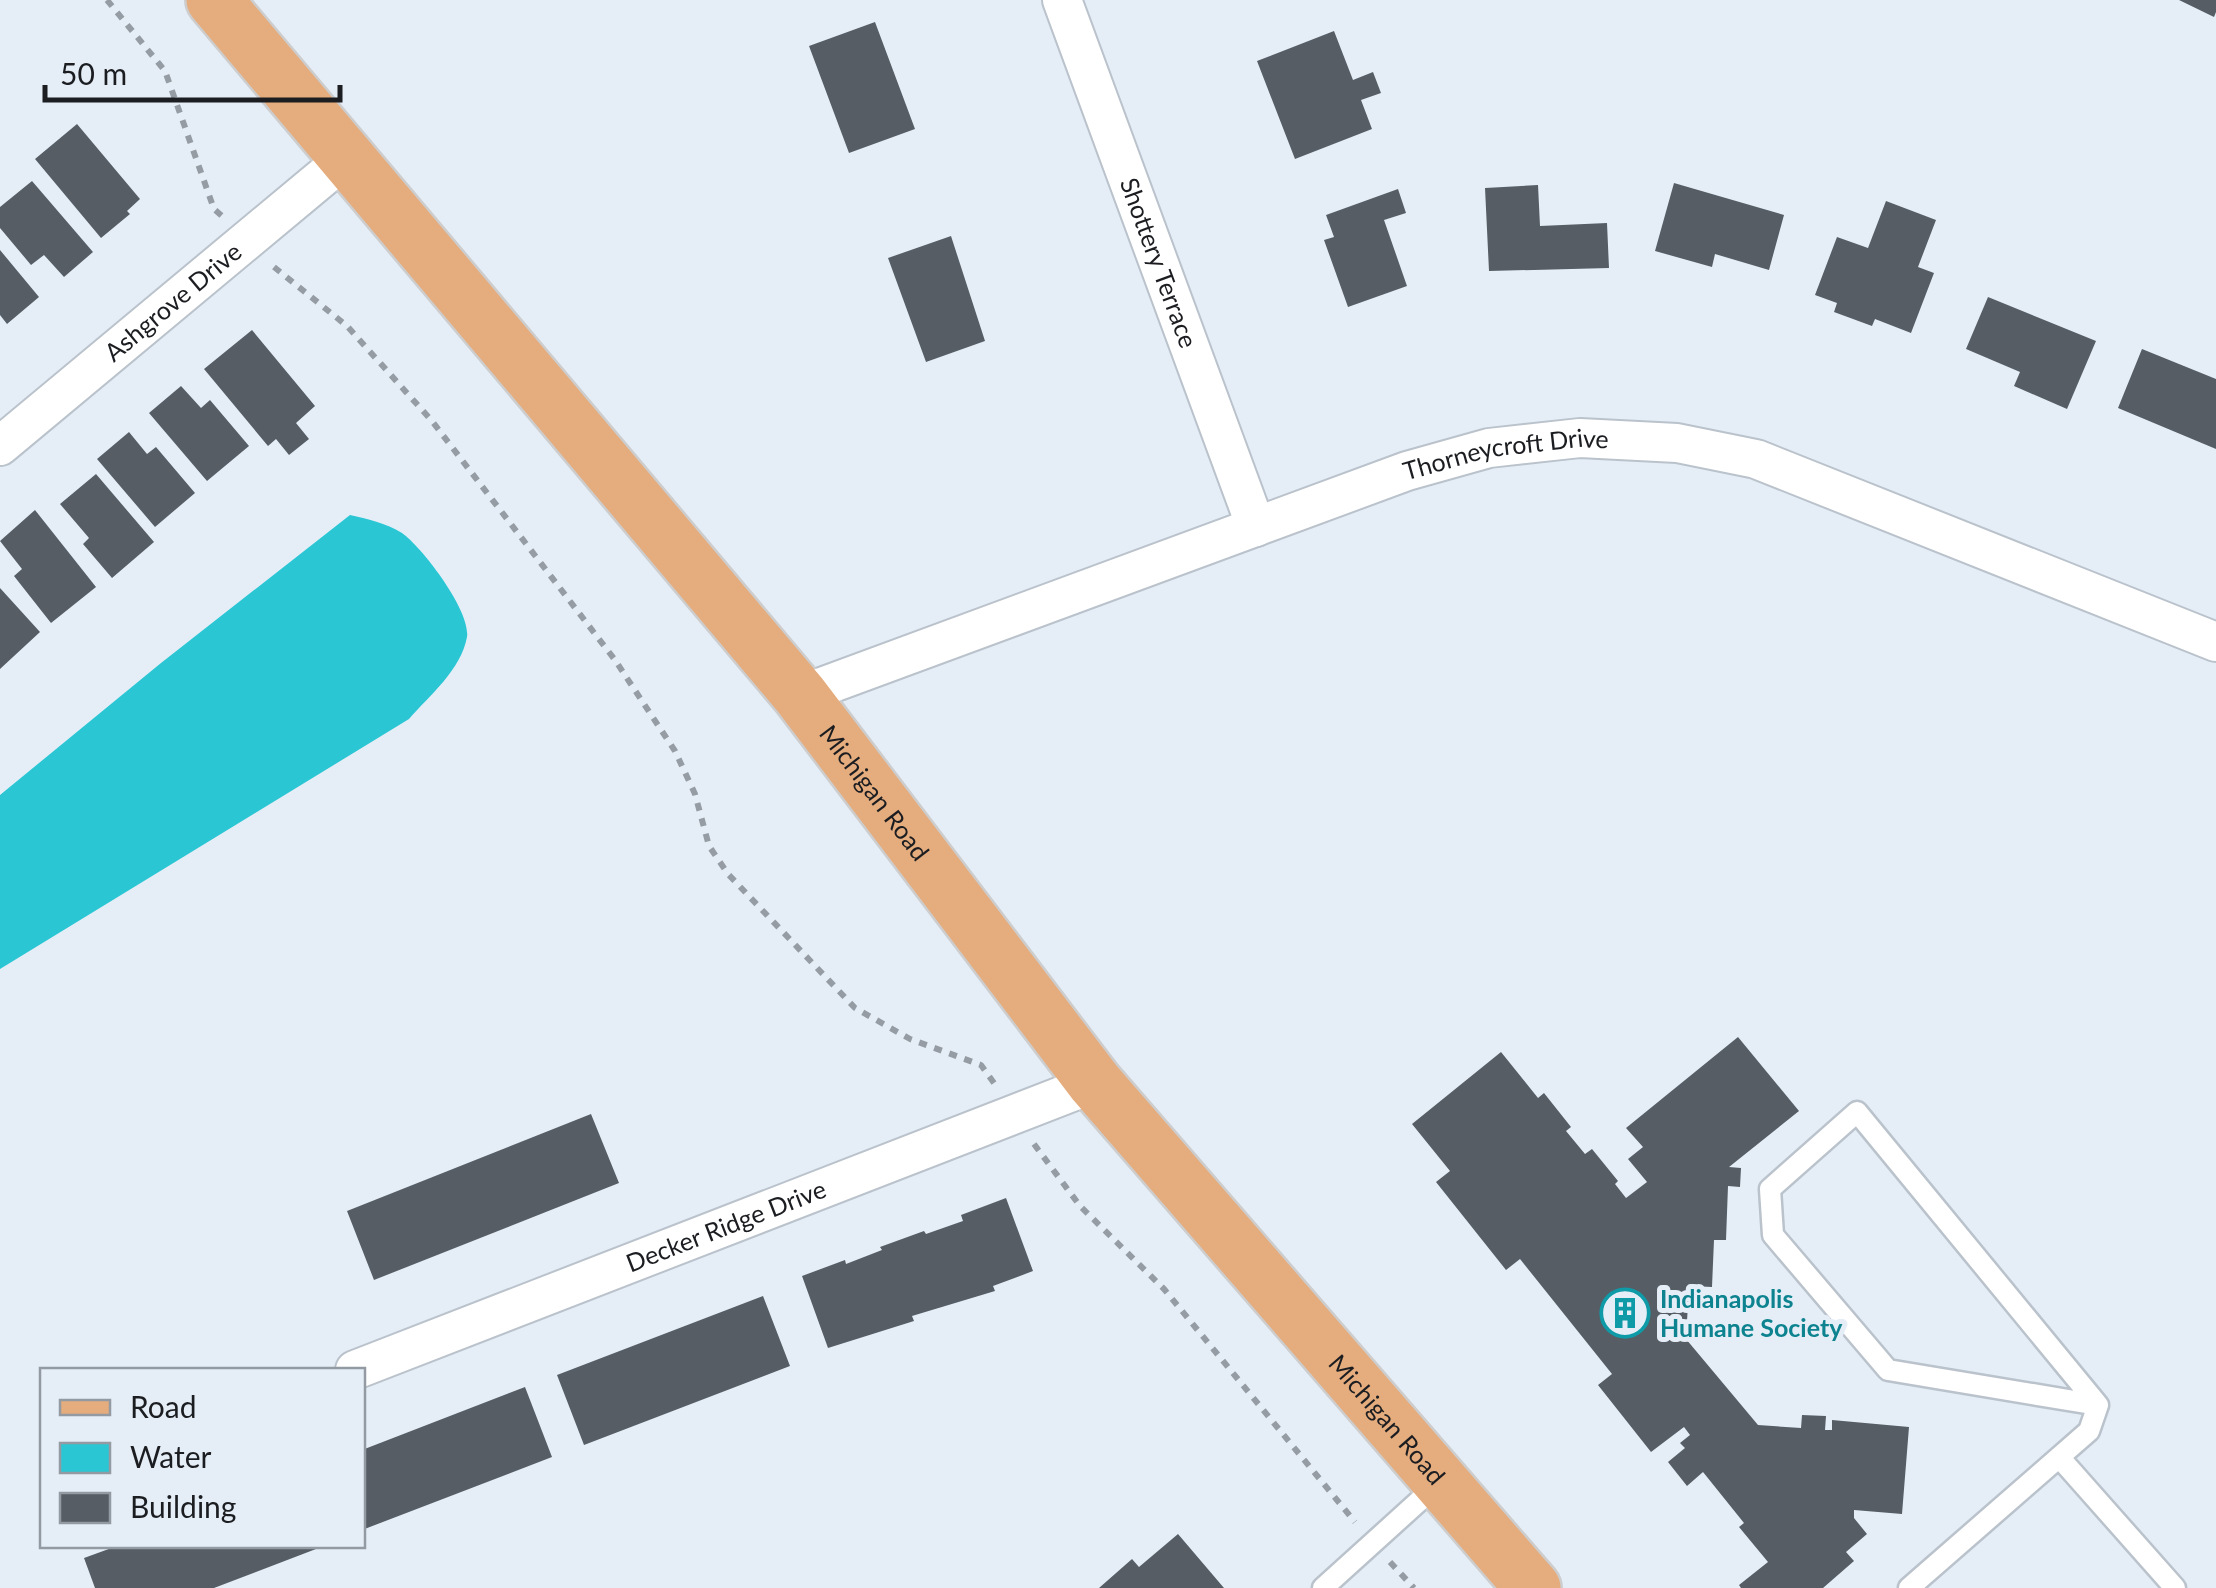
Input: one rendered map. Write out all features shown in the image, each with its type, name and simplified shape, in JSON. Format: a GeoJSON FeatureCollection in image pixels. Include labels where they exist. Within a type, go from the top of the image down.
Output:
{"type":"FeatureCollection","features":[{"type":"Feature","properties":{"kind":"main road","name":"Michigan Road"},"geometry":{"type":"LineString","coordinates":[[214,0],[800,695],[1095,1083],[1533,1588]]}},
{"type":"Feature","properties":{"kind":"street","name":"Shottery Terrace"},"geometry":{"type":"LineString","coordinates":[[1062,0],[1256,527]]}},
{"type":"Feature","properties":{"kind":"street","name":"Ashgrove Drive"},"geometry":{"type":"LineString","coordinates":[[0,446],[347,157]]}},
{"type":"Feature","properties":{"kind":"street","name":"Thorneycroft Drive"},"geometry":{"type":"LineString","coordinates":[[800,695],[1406,471],[1489,448],[1580,438],[1677,444],[1756,459],[2216,642]]}},
{"type":"Feature","properties":{"kind":"street","name":"Decker Ridge Drive"},"geometry":{"type":"LineString","coordinates":[[360,1368],[1095,1083]]}},
{"type":"Feature","properties":{"kind":"lane"},"geometry":{"type":"LineString","coordinates":[[1857,1112],[2098,1404],[1888,1370],[1774,1235],[1770,1189],[1857,1112]]}},
{"type":"Feature","properties":{"kind":"lane"},"geometry":{"type":"LineString","coordinates":[[1908,1588],[2088,1431],[2098,1404]]}},
{"type":"Feature","properties":{"kind":"lane"},"geometry":{"type":"LineString","coordinates":[[2059,1457],[2175,1588]]}},
{"type":"Feature","properties":{"kind":"lane"},"geometry":{"type":"LineString","coordinates":[[1323,1588],[1441,1482]]}},
{"type":"Feature","properties":{"kind":"path"},"geometry":{"type":"LineString","coordinates":[[106,0],[165,72],[214,208],[246,241],[347,326],[432,421],[604,645],[675,751],[695,794],[709,846],[728,874],[855,1008],[910,1039],[981,1065],[1080,1206],[1164,1290],[1372,1543],[1414,1588]]}},
{"type":"Feature","properties":{"kind":"water"},"geometry":{"type":"Polygon","coordinates":[[[350,515],[402,533],[444,580],[461,612],[467,637],[452,671],[409,719],[0,969],[0,795],[350,515]]]}},
{"type":"Feature","properties":{"kind":"building"},"geometry":{"type":"Polygon","coordinates":[[[2179,0],[2216,0],[2214,17],[2179,0]]]}},
{"type":"Feature","properties":{"kind":"building"},"geometry":{"type":"Polygon","coordinates":[[[875,22],[915,129],[849,153],[809,46],[875,22]]]}},
{"type":"Feature","properties":{"kind":"building"},"geometry":{"type":"Polygon","coordinates":[[[1334,31],[1353,80],[1373,72],[1381,93],[1361,100],[1372,129],[1295,159],[1257,61],[1334,31]]]}},
{"type":"Feature","properties":{"kind":"building"},"geometry":{"type":"Polygon","coordinates":[[[77,124],[140,199],[127,211],[130,214],[101,238],[35,159],[77,124]]]}},
{"type":"Feature","properties":{"kind":"building"},"geometry":{"type":"Polygon","coordinates":[[[32,181],[93,252],[64,277],[44,255],[31,265],[0,228],[0,207],[32,181]]]}},
{"type":"Feature","properties":{"kind":"building"},"geometry":{"type":"Polygon","coordinates":[[[1674,183],[1784,215],[1769,270],[1715,254],[1712,267],[1655,251],[1674,183]]]}},
{"type":"Feature","properties":{"kind":"building"},"geometry":{"type":"Polygon","coordinates":[[[1538,185],[1540,226],[1607,223],[1609,268],[1489,271],[1485,188],[1538,185]]]}},
{"type":"Feature","properties":{"kind":"building"},"geometry":{"type":"Polygon","coordinates":[[[1398,189],[1406,213],[1384,220],[1407,286],[1348,307],[1324,240],[1334,237],[1326,215],[1398,189]]]}},
{"type":"Feature","properties":{"kind":"building"},"geometry":{"type":"Polygon","coordinates":[[[1886,201],[1936,220],[1918,267],[1934,273],[1911,333],[1875,319],[1872,326],[1834,312],[1837,303],[1815,295],[1837,237],[1868,248],[1886,201]]]}},
{"type":"Feature","properties":{"kind":"building"},"geometry":{"type":"Polygon","coordinates":[[[951,236],[985,341],[926,362],[888,258],[951,236]]]}},
{"type":"Feature","properties":{"kind":"building"},"geometry":{"type":"Polygon","coordinates":[[[0,250],[39,297],[7,324],[0,315],[0,250]]]}},
{"type":"Feature","properties":{"kind":"building"},"geometry":{"type":"Polygon","coordinates":[[[1988,297],[2096,341],[2067,409],[2014,386],[2020,372],[1966,349],[1988,297]]]}},
{"type":"Feature","properties":{"kind":"building"},"geometry":{"type":"Polygon","coordinates":[[[252,330],[315,406],[296,423],[309,439],[289,455],[276,439],[268,446],[204,369],[252,330]]]}},
{"type":"Feature","properties":{"kind":"building"},"geometry":{"type":"Polygon","coordinates":[[[2142,349],[2216,379],[2216,449],[2118,408],[2142,349]]]}},
{"type":"Feature","properties":{"kind":"building"},"geometry":{"type":"Polygon","coordinates":[[[181,386],[201,408],[210,400],[249,446],[207,481],[149,413],[181,386]]]}},
{"type":"Feature","properties":{"kind":"building"},"geometry":{"type":"Polygon","coordinates":[[[129,432],[147,454],[156,447],[195,493],[155,527],[97,459],[129,432]]]}},
{"type":"Feature","properties":{"kind":"building"},"geometry":{"type":"Polygon","coordinates":[[[96,474],[154,542],[112,578],[83,544],[89,538],[60,504],[96,474]]]}},
{"type":"Feature","properties":{"kind":"building"},"geometry":{"type":"Polygon","coordinates":[[[35,510],[96,587],[51,623],[14,576],[22,569],[0,541],[35,510]]]}},
{"type":"Feature","properties":{"kind":"building"},"geometry":{"type":"Polygon","coordinates":[[[0,588],[40,632],[0,669],[0,588]]]}},
{"type":"Feature","properties":{"kind":"building","name":"Indianapolis Humane Society"},"geometry":{"type":"Polygon","coordinates":[[[1738,1037],[1799,1111],[1729,1167],[1741,1168],[1740,1187],[1728,1186],[1726,1240],[1714,1240],[1712,1287],[1689,1286],[1686,1339],[1758,1425],[1801,1428],[1802,1415],[1826,1416],[1825,1430],[1832,1430],[1832,1420],[1909,1427],[1902,1514],[1854,1510],[1854,1518],[1867,1534],[1846,1552],[1854,1561],[1823,1588],[1741,1588],[1739,1585],[1768,1562],[1739,1527],[1744,1523],[1703,1472],[1687,1486],[1668,1462],[1685,1448],[1680,1443],[1690,1435],[1684,1427],[1651,1452],[1598,1385],[1612,1374],[1520,1259],[1506,1270],[1436,1182],[1450,1171],[1412,1124],[1501,1052],[1538,1098],[1544,1093],[1571,1127],[1566,1131],[1585,1154],[1592,1149],[1618,1181],[1615,1184],[1626,1198],[1647,1182],[1628,1159],[1643,1147],[1626,1128],[1738,1037]]]}},
{"type":"Feature","properties":{"kind":"building"},"geometry":{"type":"Polygon","coordinates":[[[591,1114],[619,1183],[374,1280],[347,1211],[591,1114]]]}},
{"type":"Feature","properties":{"kind":"building"},"geometry":{"type":"Polygon","coordinates":[[[1006,1198],[1033,1271],[993,1286],[995,1291],[912,1316],[914,1321],[828,1348],[802,1276],[845,1260],[846,1264],[924,1231],[926,1234],[963,1221],[961,1215],[1006,1198]]]}},
{"type":"Feature","properties":{"kind":"building"},"geometry":{"type":"Polygon","coordinates":[[[763,1296],[790,1366],[584,1445],[557,1375],[763,1296]]]}},
{"type":"Feature","properties":{"kind":"building"},"geometry":{"type":"Polygon","coordinates":[[[525,1387],[552,1457],[365,1529],[365,1449],[525,1387]]]}},
{"type":"Feature","properties":{"kind":"building"},"geometry":{"type":"Polygon","coordinates":[[[1178,1534],[1224,1588],[1099,1588],[1132,1559],[1139,1567],[1178,1534]]]}},
{"type":"Feature","properties":{"kind":"building"},"geometry":{"type":"Polygon","coordinates":[[[112,1548],[316,1549],[214,1588],[95,1588],[84,1558],[112,1548]]]}},
{"type":"Feature","properties":{"kind":"place","name":"Indianapolis Humane Society"},"geometry":{"type":"Point","coordinates":[1625,1313]}}]}
